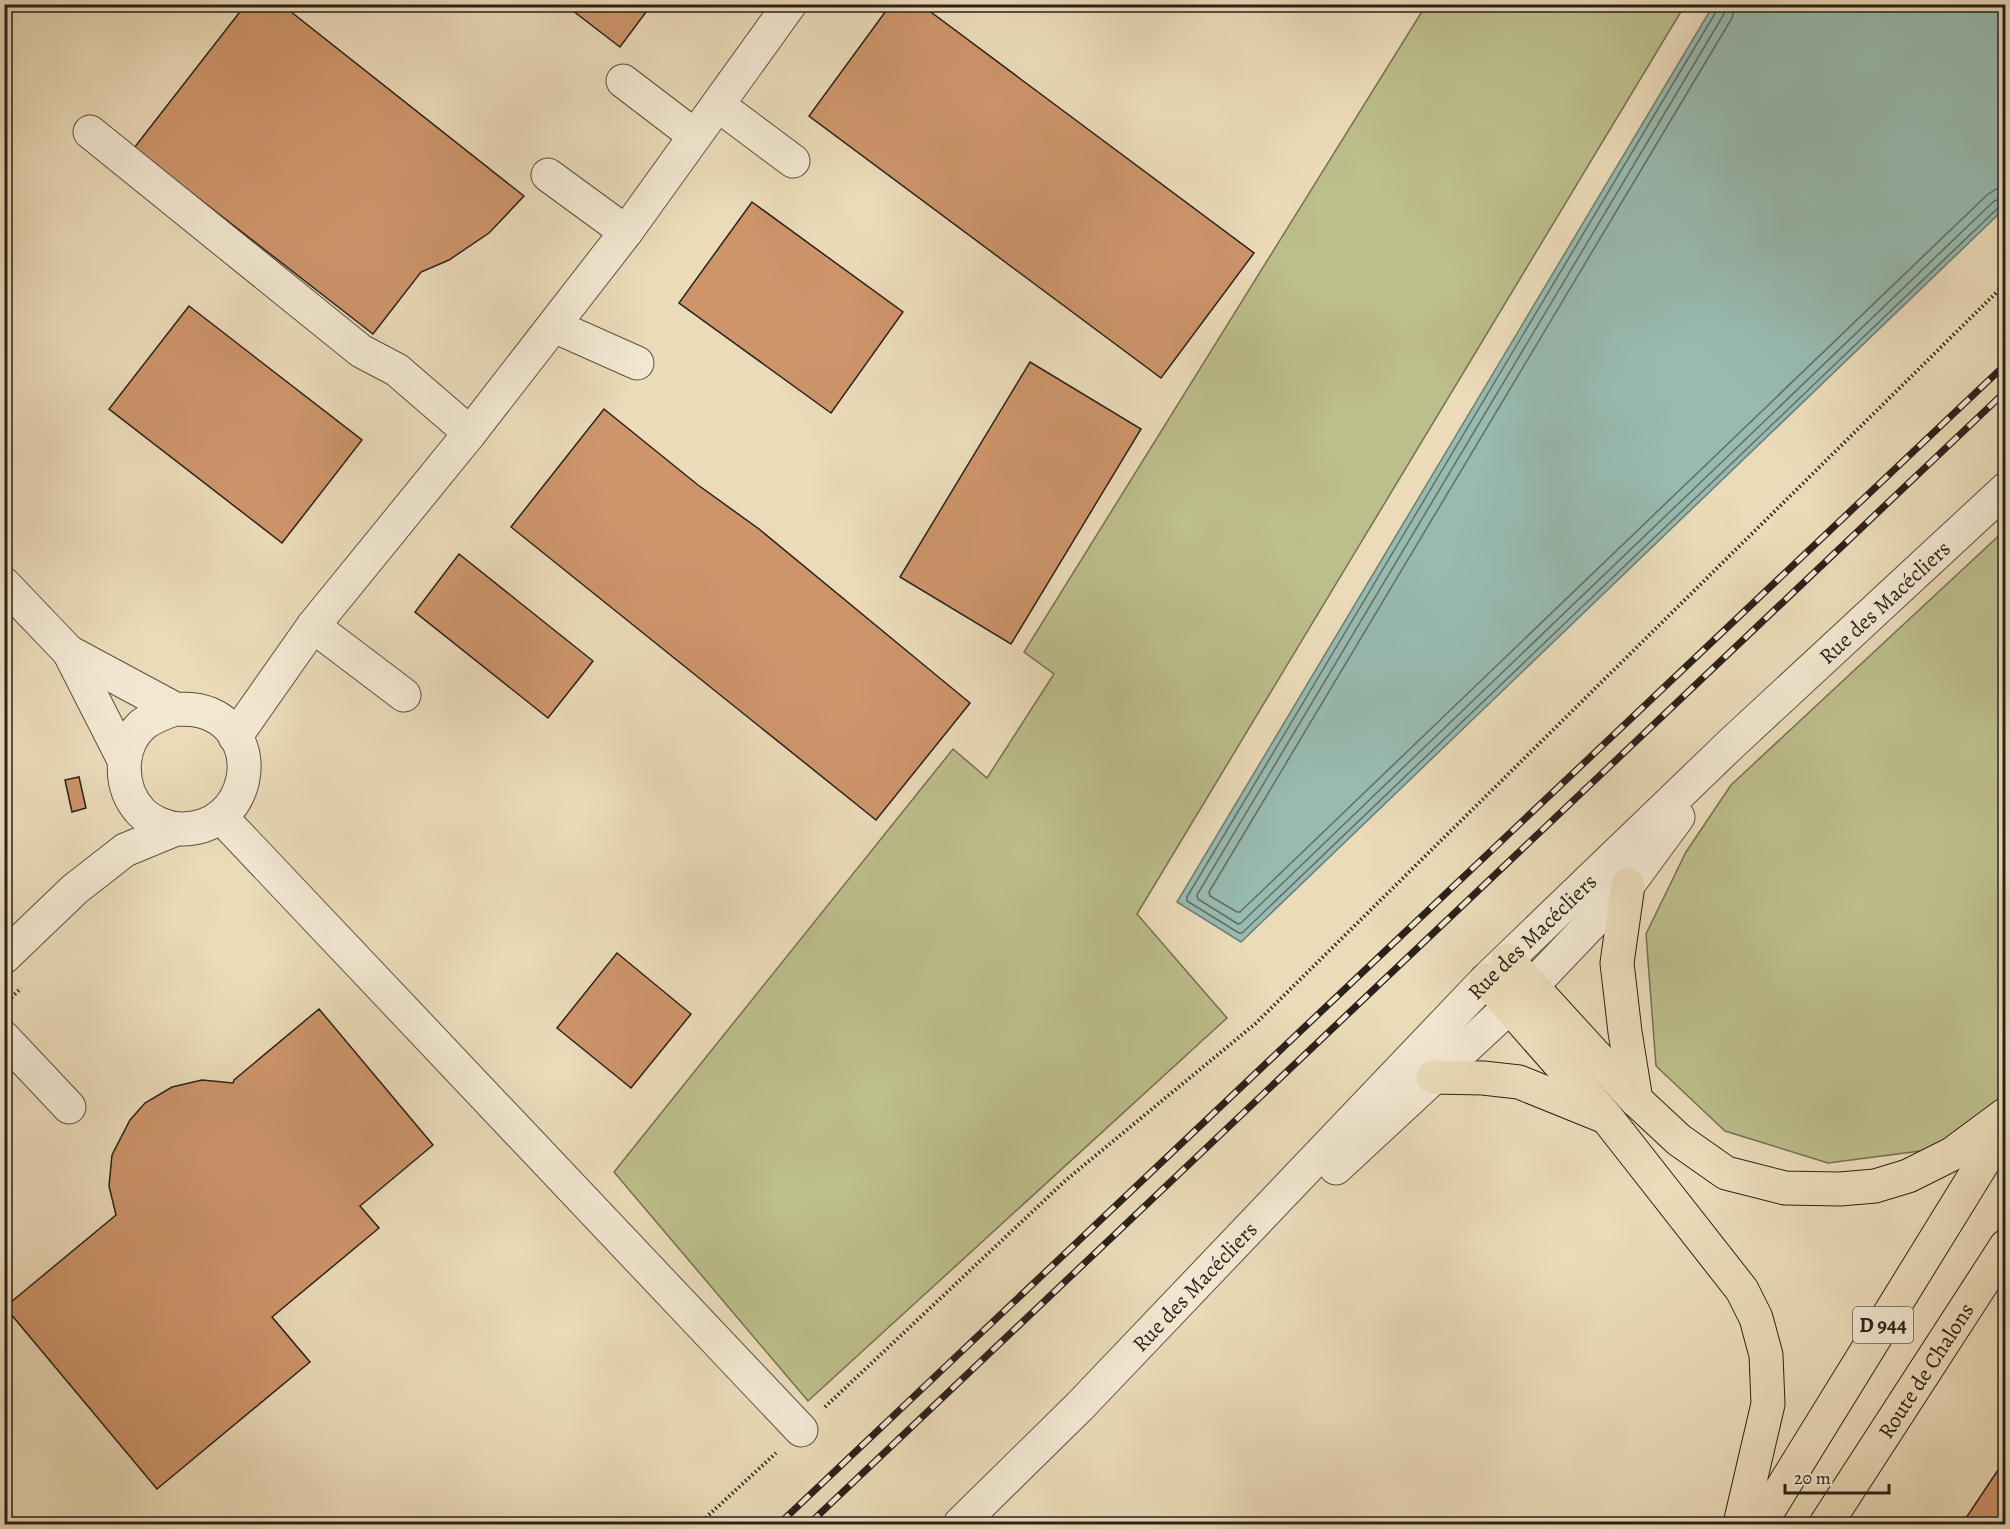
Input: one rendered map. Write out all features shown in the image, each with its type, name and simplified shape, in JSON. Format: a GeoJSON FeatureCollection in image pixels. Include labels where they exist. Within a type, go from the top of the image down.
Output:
{"type":"FeatureCollection","features":[{"type":"Feature","properties":{"kind":"main road"},"geometry":{"type":"LineString","coordinates":[[1628,885],[1617,963],[1624,1032],[1636,1100]]}},
{"type":"Feature","properties":{"kind":"main road"},"geometry":{"type":"LineString","coordinates":[[1497,970],[1521,996],[1680,1140],[1726,1173],[1785,1188],[1840,1190],[1875,1186],[1908,1176],[1952,1154],[2006,1114]]}},
{"type":"Feature","properties":{"kind":"main road"},"geometry":{"type":"LineString","coordinates":[[1521,996],[1607,1118],[1742,1290],[1756,1318],[1766,1355],[1768,1404],[1740,1524]]}},
{"type":"Feature","properties":{"kind":"main road"},"geometry":{"type":"LineString","coordinates":[[1433,1077],[1483,1078],[1519,1082],[1607,1118]]}},
{"type":"Feature","properties":{"kind":"main road","name":"D 944"},"geometry":{"type":"LineString","coordinates":[[1760,1524],[2006,1125]]}},
{"type":"Feature","properties":{"kind":"main road","name":"Route de Chalons"},"geometry":{"type":"LineString","coordinates":[[1826,1524],[2006,1246]]}},
{"type":"Feature","properties":{"kind":"main road"},"geometry":{"type":"LineString","coordinates":[[1930,1362],[2006,1277]]}},
{"type":"Feature","properties":{"kind":"street"},"geometry":{"type":"LineString","coordinates":[[235,737],[313,626],[470,433],[626,232],[790,4]]}},
{"type":"Feature","properties":{"kind":"street"},"geometry":{"type":"LineString","coordinates":[[623,81],[695,136]]}},
{"type":"Feature","properties":{"kind":"street"},"geometry":{"type":"LineString","coordinates":[[718,105],[793,161]]}},
{"type":"Feature","properties":{"kind":"street"},"geometry":{"type":"LineString","coordinates":[[90,132],[361,351],[397,370],[470,433]]}},
{"type":"Feature","properties":{"kind":"street"},"geometry":{"type":"LineString","coordinates":[[548,175],[626,232]]}},
{"type":"Feature","properties":{"kind":"street"},"geometry":{"type":"LineString","coordinates":[[554,326],[637,363]]}},
{"type":"Feature","properties":{"kind":"street","name":"Rue des Macécliers"},"geometry":{"type":"LineString","coordinates":[[1080,1406],[1497,970],[1731,744],[2006,489]]}},
{"type":"Feature","properties":{"kind":"street"},"geometry":{"type":"LineString","coordinates":[[4,584],[69,652],[124,760]]}},
{"type":"Feature","properties":{"kind":"street"},"geometry":{"type":"LineString","coordinates":[[313,626],[404,696]]}},
{"type":"Feature","properties":{"kind":"street"},"geometry":{"type":"LineString","coordinates":[[69,652],[175,709]]}},
{"type":"Feature","properties":{"kind":"street"},"geometry":{"type":"LineString","coordinates":[[175,709],[194,709],[212,715],[228,726],[235,737],[244,762],[243,783],[235,802],[221,817],[207,825],[192,829],[176,829],[158,824],[142,813],[131,798],[124,779],[124,760],[130,742],[141,726],[157,715],[175,709]]}},
{"type":"Feature","properties":{"kind":"street","name":"Rue des Macécliers"},"geometry":{"type":"LineString","coordinates":[[960,1524],[1080,1406],[1521,996],[1628,885],[1731,744]]}},
{"type":"Feature","properties":{"kind":"street"},"geometry":{"type":"LineString","coordinates":[[221,817],[801,1430]]}},
{"type":"Feature","properties":{"kind":"street"},"geometry":{"type":"LineString","coordinates":[[4,957],[75,889],[125,850],[176,829]]}},
{"type":"Feature","properties":{"kind":"street"},"geometry":{"type":"LineString","coordinates":[[4,1038],[69,1107]]}},
{"type":"Feature","properties":{"kind":"path"},"geometry":{"type":"LineString","coordinates":[[699,1524],[1066,1180],[1255,1024],[2006,283]]}},
{"type":"Feature","properties":{"kind":"path"},"geometry":{"type":"LineString","coordinates":[[4,1004],[27,983]]}},
{"type":"Feature","properties":{"kind":"green space"},"geometry":{"type":"Polygon","coordinates":[[[1426,5],[1685,5],[1137,914],[1227,1018],[808,1401],[614,1172],[953,749],[987,778],[1054,674],[1024,652],[1426,5]]]}},
{"type":"Feature","properties":{"kind":"green space"},"geometry":{"type":"Polygon","coordinates":[[[2005,530],[2005,1140],[1828,1163],[1725,1131],[1656,1066],[1646,934],[1686,852],[1731,785],[2005,530]]]}},
{"type":"Feature","properties":{"kind":"water"},"geometry":{"type":"Polygon","coordinates":[[[1714,4],[2005,5],[2005,208],[1241,942],[1177,902],[1714,4]]]}},
{"type":"Feature","properties":{"kind":"building"},"geometry":{"type":"Polygon","coordinates":[[[246,4],[281,4],[524,196],[489,233],[449,260],[421,272],[373,334],[134,148],[246,4]]]}},
{"type":"Feature","properties":{"kind":"building"},"geometry":{"type":"Polygon","coordinates":[[[564,4],[652,4],[620,47],[564,4]]]}},
{"type":"Feature","properties":{"kind":"building"},"geometry":{"type":"Polygon","coordinates":[[[891,4],[920,4],[1254,253],[1161,378],[809,116],[891,4]]]}},
{"type":"Feature","properties":{"kind":"building"},"geometry":{"type":"Polygon","coordinates":[[[752,202],[903,312],[831,413],[679,303],[752,202]]]}},
{"type":"Feature","properties":{"kind":"building"},"geometry":{"type":"Polygon","coordinates":[[[189,306],[362,440],[282,543],[109,409],[189,306]]]}},
{"type":"Feature","properties":{"kind":"building"},"geometry":{"type":"Polygon","coordinates":[[[1030,362],[1141,429],[1011,644],[900,577],[1030,362]]]}},
{"type":"Feature","properties":{"kind":"building"},"geometry":{"type":"Polygon","coordinates":[[[604,409],[698,485],[759,529],[970,703],[876,820],[511,527],[604,409]]]}},
{"type":"Feature","properties":{"kind":"building"},"geometry":{"type":"Polygon","coordinates":[[[459,554],[593,661],[548,718],[415,612],[459,554]]]}},
{"type":"Feature","properties":{"kind":"building"},"geometry":{"type":"Polygon","coordinates":[[[79,777],[86,808],[72,812],[65,780],[79,777]]]}},
{"type":"Feature","properties":{"kind":"building"},"geometry":{"type":"Polygon","coordinates":[[[617,953],[691,1014],[631,1088],[557,1028],[617,953]]]}},
{"type":"Feature","properties":{"kind":"building"},"geometry":{"type":"Polygon","coordinates":[[[319,1009],[433,1145],[360,1206],[379,1228],[272,1317],[310,1362],[157,1489],[5,1307],[116,1215],[109,1186],[112,1155],[130,1120],[145,1103],[172,1087],[202,1080],[233,1083],[319,1009]]]}},
{"type":"Feature","properties":{"kind":"building"},"geometry":{"type":"Polygon","coordinates":[[[2006,1458],[2006,1524],[1962,1524],[2006,1458]]]}},
{"type":"Feature","properties":{"kind":"railway"},"geometry":{"type":"LineString","coordinates":[[779,1524],[2006,364]]}},
{"type":"Feature","properties":{"kind":"railway"},"geometry":{"type":"LineString","coordinates":[[809,1524],[2006,391]]}}]}
